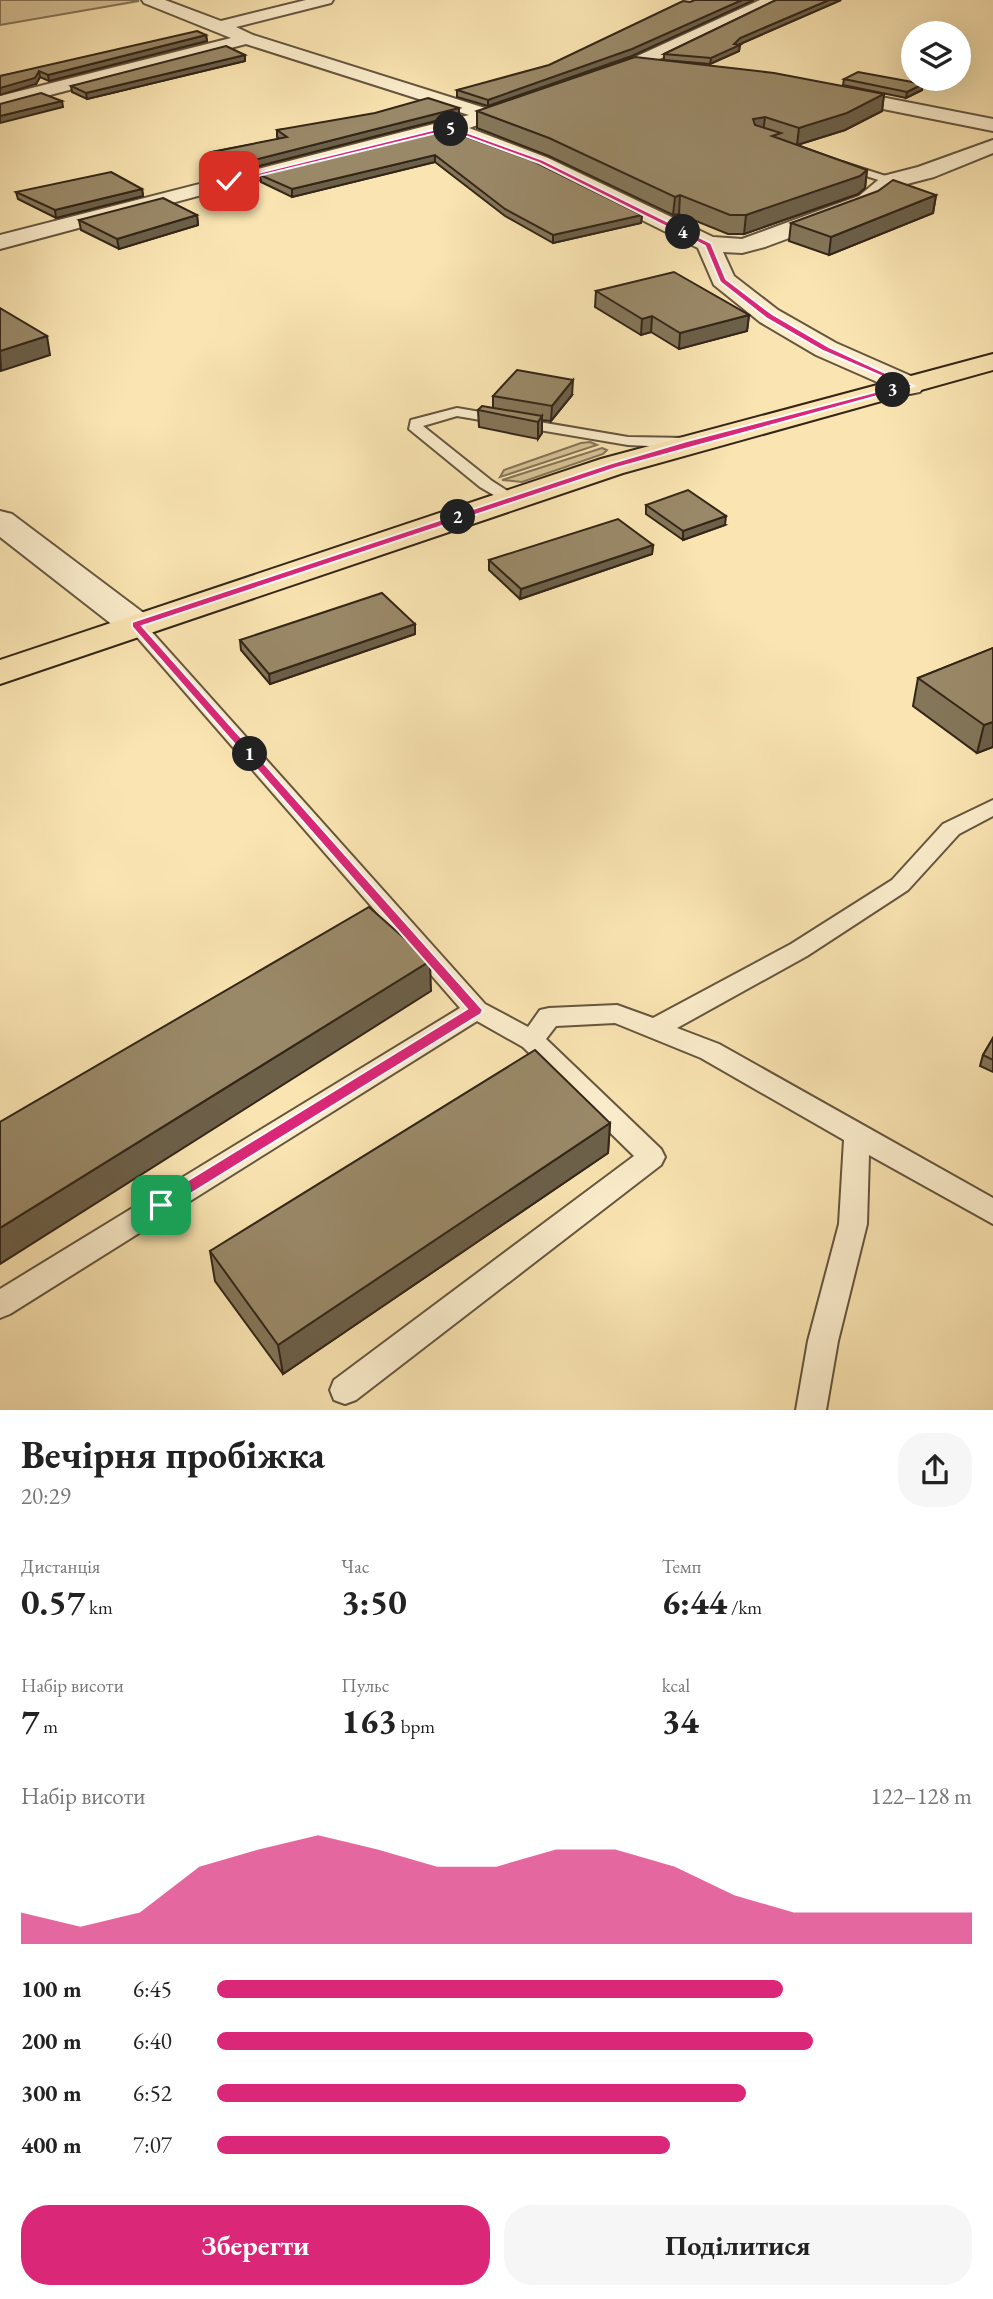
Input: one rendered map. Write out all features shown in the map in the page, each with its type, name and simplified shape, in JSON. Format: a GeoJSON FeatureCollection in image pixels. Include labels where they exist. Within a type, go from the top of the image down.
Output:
{"type":"FeatureCollection","features":[{"type":"Feature","properties":{"kind":"main road"},"geometry":{"type":"LineString","coordinates":[[0,673],[511,500],[690,443],[993,362]]}},
{"type":"Feature","properties":{"kind":"street"},"geometry":{"type":"LineString","coordinates":[[150,0],[247,39],[488,115]]}},
{"type":"Feature","properties":{"kind":"street"},"geometry":{"type":"LineString","coordinates":[[220,26],[325,0]]}},
{"type":"Feature","properties":{"kind":"street"},"geometry":{"type":"LineString","coordinates":[[579,83],[631,65],[774,0]]}},
{"type":"Feature","properties":{"kind":"street"},"geometry":{"type":"LineString","coordinates":[[0,102],[247,39]]}},
{"type":"Feature","properties":{"kind":"street"},"geometry":{"type":"LineString","coordinates":[[631,65],[669,67]]}},
{"type":"Feature","properties":{"kind":"street"},"geometry":{"type":"LineString","coordinates":[[807,88],[993,125]]}},
{"type":"Feature","properties":{"kind":"street"},"geometry":{"type":"LineString","coordinates":[[0,242],[306,161],[449,128],[540,97]]}},
{"type":"Feature","properties":{"kind":"street"},"geometry":{"type":"LineString","coordinates":[[449,128],[541,162],[708,244],[742,246],[757,243],[866,201],[891,181],[926,172],[993,146]]}},
{"type":"Feature","properties":{"kind":"street"},"geometry":{"type":"LineString","coordinates":[[708,244],[723,280],[769,316],[826,349],[910,386]]}},
{"type":"Feature","properties":{"kind":"street"},"geometry":{"type":"LineString","coordinates":[[0,521],[136,625]]}},
{"type":"Feature","properties":{"kind":"lane"},"geometry":{"type":"LineString","coordinates":[[831,161],[891,181]]}},
{"type":"Feature","properties":{"kind":"lane"},"geometry":{"type":"LineString","coordinates":[[511,500],[486,484],[416,429],[416,423],[457,412],[628,441],[690,443]]}},
{"type":"Feature","properties":{"kind":"lane"},"geometry":{"type":"LineString","coordinates":[[136,625],[476,1010],[532,1041],[652,1157],[345,1390]]}},
{"type":"Feature","properties":{"kind":"lane"},"geometry":{"type":"LineString","coordinates":[[654,1029],[799,950],[900,885],[951,830],[993,807]]}},
{"type":"Feature","properties":{"kind":"lane"},"geometry":{"type":"LineString","coordinates":[[2,1304],[476,1010]]}},
{"type":"Feature","properties":{"kind":"lane"},"geometry":{"type":"LineString","coordinates":[[532,1041],[549,1017],[617,1014],[710,1051],[993,1212]]}},
{"type":"Feature","properties":{"kind":"lane"},"geometry":{"type":"LineString","coordinates":[[811,1410],[823,1342],[853,1224],[857,1135]]}},
{"type":"Feature","properties":{"kind":"shaded area"},"geometry":{"type":"Polygon","coordinates":[[[0,0],[136,0],[139,1],[0,25],[0,0]]]}},
{"type":"Feature","properties":{"kind":"shaded area"},"geometry":{"type":"Polygon","coordinates":[[[590,442],[597,445],[500,477],[504,470],[590,442]]]}},
{"type":"Feature","properties":{"kind":"shaded area"},"geometry":{"type":"Polygon","coordinates":[[[602,448],[607,450],[603,454],[522,482],[502,480],[602,448]]]}},
{"type":"Feature","properties":{"kind":"building"},"geometry":{"type":"Polygon","coordinates":[[[742,0],[632,49],[488,100],[457,90],[549,65],[683,1],[742,0]]]}},
{"type":"Feature","properties":{"kind":"building"},"geometry":{"type":"Polygon","coordinates":[[[776,0],[829,0],[740,38],[734,44],[740,45],[711,58],[664,54],[776,0]]]}},
{"type":"Feature","properties":{"kind":"building"},"geometry":{"type":"Polygon","coordinates":[[[197,31],[206,35],[48,75],[39,71],[35,78],[0,88],[0,76],[197,31]]]}},
{"type":"Feature","properties":{"kind":"building"},"geometry":{"type":"Polygon","coordinates":[[[226,46],[245,55],[86,93],[71,86],[226,46]]]}},
{"type":"Feature","properties":{"kind":"building"},"geometry":{"type":"Polygon","coordinates":[[[635,57],[774,73],[884,94],[847,113],[799,128],[765,117],[753,119],[755,125],[781,133],[772,136],[867,170],[860,176],[746,215],[730,215],[680,195],[675,197],[549,138],[477,111],[635,57]]]}},
{"type":"Feature","properties":{"kind":"building"},"geometry":{"type":"Polygon","coordinates":[[[858,72],[901,80],[901,91],[844,79],[858,72]]]}},
{"type":"Feature","properties":{"kind":"building"},"geometry":{"type":"Polygon","coordinates":[[[41,93],[62,101],[0,116],[0,104],[41,93]]]}},
{"type":"Feature","properties":{"kind":"building"},"geometry":{"type":"Polygon","coordinates":[[[428,98],[459,108],[238,164],[212,152],[287,137],[277,130],[375,113],[428,98]]]}},
{"type":"Feature","properties":{"kind":"building"},"geometry":{"type":"Polygon","coordinates":[[[448,130],[533,161],[642,215],[553,235],[505,209],[435,155],[292,189],[260,175],[448,130]]]}},
{"type":"Feature","properties":{"kind":"building"},"geometry":{"type":"Polygon","coordinates":[[[111,172],[142,189],[55,210],[16,192],[111,172]]]}},
{"type":"Feature","properties":{"kind":"building"},"geometry":{"type":"Polygon","coordinates":[[[893,180],[936,195],[831,237],[791,223],[878,191],[893,180]]]}},
{"type":"Feature","properties":{"kind":"building"},"geometry":{"type":"Polygon","coordinates":[[[163,198],[197,215],[117,239],[79,220],[163,198]]]}},
{"type":"Feature","properties":{"kind":"building"},"geometry":{"type":"Polygon","coordinates":[[[674,272],[749,315],[680,333],[652,316],[642,319],[596,291],[674,272]]]}},
{"type":"Feature","properties":{"kind":"building"},"geometry":{"type":"Polygon","coordinates":[[[0,308],[47,336],[0,351],[0,308]]]}},
{"type":"Feature","properties":{"kind":"building"},"geometry":{"type":"Polygon","coordinates":[[[517,370],[573,380],[552,406],[493,396],[517,370]]]}},
{"type":"Feature","properties":{"kind":"building"},"geometry":{"type":"Polygon","coordinates":[[[482,406],[542,416],[538,422],[478,410],[482,406]]]}},
{"type":"Feature","properties":{"kind":"building"},"geometry":{"type":"Polygon","coordinates":[[[688,490],[726,516],[683,531],[646,505],[688,490]]]}},
{"type":"Feature","properties":{"kind":"building"},"geometry":{"type":"Polygon","coordinates":[[[618,519],[653,545],[521,589],[489,560],[618,519]]]}},
{"type":"Feature","properties":{"kind":"building"},"geometry":{"type":"Polygon","coordinates":[[[382,593],[415,624],[269,674],[240,640],[382,593]]]}},
{"type":"Feature","properties":{"kind":"building"},"geometry":{"type":"Polygon","coordinates":[[[993,648],[993,722],[984,725],[918,678],[993,648]]]}},
{"type":"Feature","properties":{"kind":"building"},"geometry":{"type":"Polygon","coordinates":[[[369,907],[430,961],[0,1228],[0,1122],[369,907]]]}},
{"type":"Feature","properties":{"kind":"building"},"geometry":{"type":"Polygon","coordinates":[[[993,1038],[993,1060],[983,1055],[993,1038]]]}},
{"type":"Feature","properties":{"kind":"building"},"geometry":{"type":"Polygon","coordinates":[[[535,1050],[610,1123],[278,1345],[210,1251],[535,1050]]]}},
{"type":"Feature","properties":{"kind":"route"},"geometry":{"type":"LineString","coordinates":[[161,1205],[476,1010],[136,625],[612,466],[910,386],[826,349],[769,316],[723,280],[708,244],[541,162],[449,128],[229,181]]}}]}
